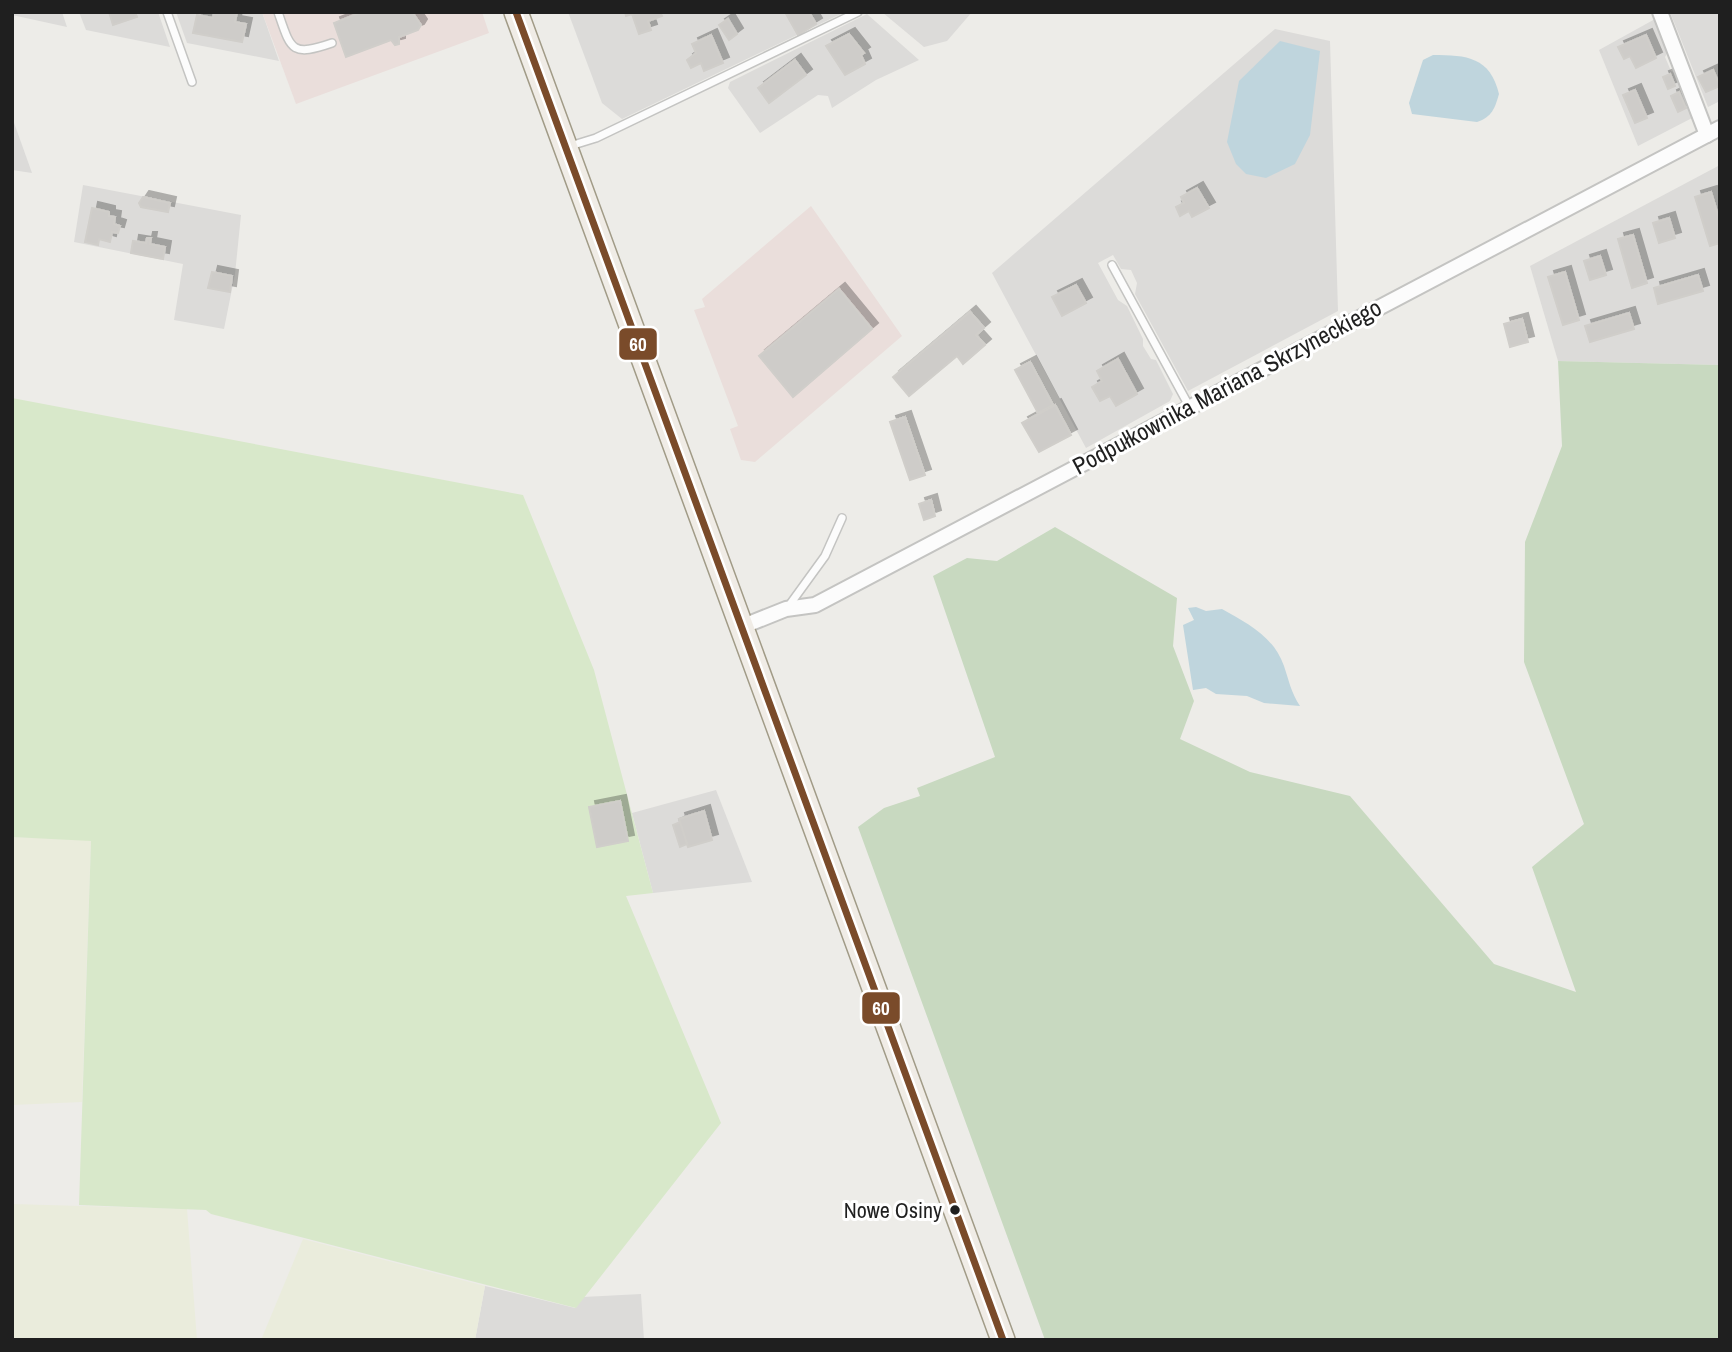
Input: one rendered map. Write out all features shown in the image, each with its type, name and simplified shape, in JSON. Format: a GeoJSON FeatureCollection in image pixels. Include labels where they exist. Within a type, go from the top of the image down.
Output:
{"type":"FeatureCollection","features":[{"type":"Feature","properties":{"kind":"main road"},"geometry":{"type":"LineString","coordinates":[[516,12],[1003,1340]]}},
{"type":"Feature","properties":{"kind":"street"},"geometry":{"type":"LineString","coordinates":[[1660,12],[1713,132]]}},
{"type":"Feature","properties":{"kind":"street","name":"Podpułkownika Mariana Skrzyneckiego"},"geometry":{"type":"LineString","coordinates":[[741,627],[786,610],[815,605],[1713,132]]}},
{"type":"Feature","properties":{"kind":"lane"},"geometry":{"type":"LineString","coordinates":[[167,12],[192,82]]}},
{"type":"Feature","properties":{"kind":"lane"},"geometry":{"type":"LineString","coordinates":[[278,12],[290,45],[299,51],[332,43]]}},
{"type":"Feature","properties":{"kind":"lane"},"geometry":{"type":"LineString","coordinates":[[565,148],[596,138],[858,12]]}},
{"type":"Feature","properties":{"kind":"lane"},"geometry":{"type":"LineString","coordinates":[[1112,265],[1189,406]]}},
{"type":"Feature","properties":{"kind":"lane"},"geometry":{"type":"LineString","coordinates":[[786,610],[825,556],[842,519]]}},
{"type":"Feature","properties":{"kind":"shaded area"},"geometry":{"type":"Polygon","coordinates":[[[12,12],[62,12],[67,27],[12,15],[12,12]]]}},
{"type":"Feature","properties":{"kind":"shaded area"},"geometry":{"type":"Polygon","coordinates":[[[79,12],[158,12],[170,47],[86,30],[79,12]]]}},
{"type":"Feature","properties":{"kind":"shaded area"},"geometry":{"type":"Polygon","coordinates":[[[176,12],[262,12],[279,61],[187,43],[176,12]]]}},
{"type":"Feature","properties":{"kind":"shaded area"},"geometry":{"type":"Polygon","coordinates":[[[262,12],[482,12],[489,33],[296,104],[262,12]]]}},
{"type":"Feature","properties":{"kind":"shaded area"},"geometry":{"type":"Polygon","coordinates":[[[568,12],[845,12],[622,119],[602,103],[568,12]]]}},
{"type":"Feature","properties":{"kind":"shaded area"},"geometry":{"type":"Polygon","coordinates":[[[882,12],[972,12],[947,41],[924,47],[882,12]]]}},
{"type":"Feature","properties":{"kind":"shaded area"},"geometry":{"type":"Polygon","coordinates":[[[1670,12],[1720,12],[1720,101],[1708,107],[1670,12]]]}},
{"type":"Feature","properties":{"kind":"shaded area"},"geometry":{"type":"Polygon","coordinates":[[[867,14],[919,60],[876,80],[832,108],[828,96],[818,95],[760,133],[728,88],[730,82],[867,14]]]}},
{"type":"Feature","properties":{"kind":"shaded area"},"geometry":{"type":"Polygon","coordinates":[[[1655,19],[1669,50],[1665,57],[1671,71],[1678,74],[1694,117],[1638,146],[1599,50],[1655,19]]]}},
{"type":"Feature","properties":{"kind":"shaded area"},"geometry":{"type":"Polygon","coordinates":[[[1275,29],[1330,41],[1338,311],[1188,391],[1135,294],[1137,283],[1131,270],[1121,269],[1113,255],[1098,263],[1118,300],[1127,306],[1143,339],[1143,346],[1151,359],[1156,360],[1173,394],[1170,401],[1086,448],[992,273],[1275,29]]]}},
{"type":"Feature","properties":{"kind":"shaded area"},"geometry":{"type":"Polygon","coordinates":[[[12,117],[32,173],[12,170],[12,117]]]}},
{"type":"Feature","properties":{"kind":"shaded area"},"geometry":{"type":"Polygon","coordinates":[[[1720,165],[1720,365],[1558,361],[1530,266],[1720,165]]]}},
{"type":"Feature","properties":{"kind":"shaded area"},"geometry":{"type":"Polygon","coordinates":[[[83,185],[241,215],[235,274],[224,329],[174,320],[183,264],[74,242],[83,185]]]}},
{"type":"Feature","properties":{"kind":"shaded area"},"geometry":{"type":"Polygon","coordinates":[[[811,206],[902,336],[755,462],[741,460],[730,429],[738,426],[694,310],[705,307],[702,299],[811,206]]]}},
{"type":"Feature","properties":{"kind":"shaded area"},"geometry":{"type":"Polygon","coordinates":[[[716,790],[752,882],[653,893],[632,813],[716,790]]]}},
{"type":"Feature","properties":{"kind":"shaded area"},"geometry":{"type":"Polygon","coordinates":[[[485,1286],[575,1308],[583,1297],[641,1294],[644,1340],[475,1340],[485,1286]]]}},
{"type":"Feature","properties":{"kind":"green space"},"geometry":{"type":"Polygon","coordinates":[[[1558,361],[1720,365],[1720,1340],[1045,1340],[858,827],[884,808],[920,796],[917,788],[995,757],[933,576],[967,558],[997,561],[1055,527],[1177,598],[1173,646],[1194,701],[1180,739],[1250,772],[1350,796],[1494,964],[1576,992],[1532,867],[1584,824],[1524,662],[1525,542],[1562,446],[1558,361]]]}},
{"type":"Feature","properties":{"kind":"green space"},"geometry":{"type":"Polygon","coordinates":[[[12,398],[523,495],[594,670],[653,893],[626,896],[721,1123],[576,1308],[211,1214],[206,1210],[79,1205],[91,841],[12,837],[12,398]]]}},
{"type":"Feature","properties":{"kind":"green space"},"geometry":{"type":"Polygon","coordinates":[[[12,837],[91,840],[82,1102],[12,1105],[12,837]]]}},
{"type":"Feature","properties":{"kind":"green space"},"geometry":{"type":"Polygon","coordinates":[[[12,1204],[187,1209],[197,1340],[12,1340],[12,1204]]]}},
{"type":"Feature","properties":{"kind":"green space"},"geometry":{"type":"Polygon","coordinates":[[[303,1239],[485,1286],[475,1340],[261,1340],[303,1239]]]}},
{"type":"Feature","properties":{"kind":"water"},"geometry":{"type":"Polygon","coordinates":[[[1280,41],[1320,51],[1310,135],[1295,164],[1266,178],[1246,174],[1236,164],[1227,142],[1239,81],[1280,41]]]}},
{"type":"Feature","properties":{"kind":"water"},"geometry":{"type":"Polygon","coordinates":[[[1433,55],[1466,58],[1483,65],[1490,72],[1499,94],[1489,115],[1477,122],[1412,114],[1409,103],[1423,60],[1433,55]]]}},
{"type":"Feature","properties":{"kind":"water"},"geometry":{"type":"Polygon","coordinates":[[[1196,607],[1206,611],[1222,609],[1266,638],[1279,655],[1300,706],[1264,703],[1247,696],[1216,694],[1206,688],[1193,690],[1183,625],[1194,620],[1188,608],[1196,607]]]}},
{"type":"Feature","properties":{"kind":"building"},"geometry":{"type":"Polygon","coordinates":[[[109,12],[135,12],[137,17],[113,25],[109,12]]]}},
{"type":"Feature","properties":{"kind":"building"},"geometry":{"type":"Polygon","coordinates":[[[214,12],[237,12],[235,22],[246,24],[242,42],[193,33],[197,15],[213,18],[214,12]]]}},
{"type":"Feature","properties":{"kind":"building"},"geometry":{"type":"Polygon","coordinates":[[[362,12],[412,12],[421,25],[418,30],[399,37],[399,44],[395,45],[391,40],[346,57],[334,23],[362,12]]]}},
{"type":"Feature","properties":{"kind":"building"},"geometry":{"type":"Polygon","coordinates":[[[625,12],[660,12],[662,16],[648,21],[651,30],[639,34],[632,14],[626,16],[625,12]]]}},
{"type":"Feature","properties":{"kind":"building"},"geometry":{"type":"Polygon","coordinates":[[[785,12],[809,12],[816,24],[798,35],[785,12]]]}},
{"type":"Feature","properties":{"kind":"building"},"geometry":{"type":"Polygon","coordinates":[[[728,19],[737,34],[729,40],[719,25],[728,19]]]}},
{"type":"Feature","properties":{"kind":"building"},"geometry":{"type":"Polygon","coordinates":[[[849,34],[864,53],[861,55],[865,64],[845,75],[826,46],[849,34]]]}},
{"type":"Feature","properties":{"kind":"building"},"geometry":{"type":"Polygon","coordinates":[[[711,35],[723,63],[704,71],[701,63],[691,68],[687,60],[696,53],[692,44],[711,35]]]}},
{"type":"Feature","properties":{"kind":"building"},"geometry":{"type":"Polygon","coordinates":[[[1646,35],[1656,58],[1636,68],[1630,56],[1624,59],[1618,47],[1646,35]]]}},
{"type":"Feature","properties":{"kind":"building"},"geometry":{"type":"Polygon","coordinates":[[[795,60],[806,75],[769,103],[758,88],[795,60]]]}},
{"type":"Feature","properties":{"kind":"building"},"geometry":{"type":"Polygon","coordinates":[[[1713,70],[1720,86],[1706,92],[1698,77],[1713,70]]]}},
{"type":"Feature","properties":{"kind":"building"},"geometry":{"type":"Polygon","coordinates":[[[1670,74],[1675,86],[1668,89],[1663,77],[1670,74]]]}},
{"type":"Feature","properties":{"kind":"building"},"geometry":{"type":"Polygon","coordinates":[[[1635,90],[1647,118],[1635,123],[1623,95],[1635,90]]]}},
{"type":"Feature","properties":{"kind":"building"},"geometry":{"type":"Polygon","coordinates":[[[1679,92],[1686,108],[1678,112],[1671,96],[1679,92]]]}},
{"type":"Feature","properties":{"kind":"building"},"geometry":{"type":"Polygon","coordinates":[[[1197,188],[1209,208],[1192,217],[1189,211],[1180,216],[1176,207],[1184,203],[1181,197],[1197,188]]]}},
{"type":"Feature","properties":{"kind":"building"},"geometry":{"type":"Polygon","coordinates":[[[1711,192],[1720,222],[1720,243],[1710,246],[1695,197],[1711,192]]]}},
{"type":"Feature","properties":{"kind":"building"},"geometry":{"type":"Polygon","coordinates":[[[143,197],[170,203],[168,212],[141,207],[139,203],[143,197]]]}},
{"type":"Feature","properties":{"kind":"building"},"geometry":{"type":"Polygon","coordinates":[[[92,208],[109,212],[109,216],[115,217],[114,224],[120,226],[118,233],[112,232],[110,242],[99,239],[98,245],[85,242],[92,208]]]}},
{"type":"Feature","properties":{"kind":"building"},"geometry":{"type":"Polygon","coordinates":[[[1669,218],[1675,238],[1659,243],[1653,223],[1669,218]]]}},
{"type":"Feature","properties":{"kind":"building"},"geometry":{"type":"Polygon","coordinates":[[[1633,235],[1647,283],[1632,288],[1618,239],[1633,235]]]}},
{"type":"Feature","properties":{"kind":"building"},"geometry":{"type":"Polygon","coordinates":[[[147,238],[151,238],[150,244],[165,247],[163,259],[131,253],[133,241],[146,243],[147,238]]]}},
{"type":"Feature","properties":{"kind":"building"},"geometry":{"type":"Polygon","coordinates":[[[1600,256],[1606,275],[1590,280],[1584,261],[1600,256]]]}},
{"type":"Feature","properties":{"kind":"building"},"geometry":{"type":"Polygon","coordinates":[[[212,272],[232,276],[230,292],[208,288],[212,272]]]}},
{"type":"Feature","properties":{"kind":"building"},"geometry":{"type":"Polygon","coordinates":[[[1565,272],[1579,320],[1563,325],[1548,277],[1565,272]]]}},
{"type":"Feature","properties":{"kind":"building"},"geometry":{"type":"Polygon","coordinates":[[[1698,275],[1703,291],[1658,304],[1654,288],[1698,275]]]}},
{"type":"Feature","properties":{"kind":"building"},"geometry":{"type":"Polygon","coordinates":[[[1076,285],[1086,303],[1062,316],[1052,297],[1076,285]]]}},
{"type":"Feature","properties":{"kind":"building"},"geometry":{"type":"Polygon","coordinates":[[[839,289],[872,329],[793,397],[759,356],[839,289]]]}},
{"type":"Feature","properties":{"kind":"building"},"geometry":{"type":"Polygon","coordinates":[[[970,312],[984,328],[976,335],[985,345],[963,364],[957,356],[909,396],[893,377],[970,312]]]}},
{"type":"Feature","properties":{"kind":"building"},"geometry":{"type":"Polygon","coordinates":[[[1629,313],[1634,329],[1590,342],[1585,326],[1629,313]]]}},
{"type":"Feature","properties":{"kind":"building"},"geometry":{"type":"Polygon","coordinates":[[[1522,319],[1528,342],[1510,347],[1504,324],[1522,319]]]}},
{"type":"Feature","properties":{"kind":"building"},"geometry":{"type":"Polygon","coordinates":[[[1118,359],[1137,394],[1116,406],[1110,396],[1100,401],[1092,387],[1102,381],[1097,371],[1118,359]]]}},
{"type":"Feature","properties":{"kind":"building"},"geometry":{"type":"Polygon","coordinates":[[[1030,362],[1053,405],[1038,413],[1015,370],[1030,362]]]}},
{"type":"Feature","properties":{"kind":"building"},"geometry":{"type":"Polygon","coordinates":[[[1055,405],[1071,435],[1039,452],[1022,423],[1055,405]]]}},
{"type":"Feature","properties":{"kind":"building"},"geometry":{"type":"Polygon","coordinates":[[[905,417],[925,475],[910,480],[890,422],[905,417]]]}},
{"type":"Feature","properties":{"kind":"building"},"geometry":{"type":"Polygon","coordinates":[[[931,500],[935,516],[924,520],[919,504],[931,500]]]}},
{"type":"Feature","properties":{"kind":"building"},"geometry":{"type":"Polygon","coordinates":[[[620,801],[628,841],[597,847],[589,807],[620,801]]]}},
{"type":"Feature","properties":{"kind":"building"},"geometry":{"type":"Polygon","coordinates":[[[704,811],[712,840],[688,847],[679,819],[704,811]]]}},
{"type":"Feature","properties":{"kind":"building"},"geometry":{"type":"Polygon","coordinates":[[[680,822],[687,844],[680,847],[673,825],[680,822]]]}},
{"type":"Feature","properties":{"kind":"transit line","name":"60"},"geometry":{"type":"LineString","coordinates":[[516,12],[1003,1340]]}},
{"type":"Feature","properties":{"kind":"place","name":"Nowe Osiny"},"geometry":{"type":"Point","coordinates":[955,1210]}}]}
